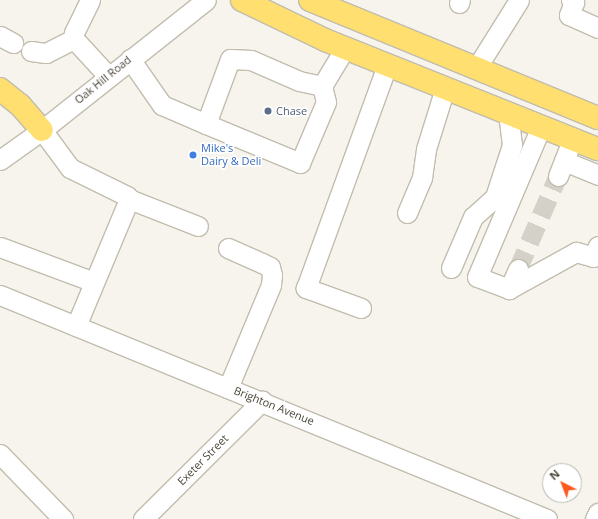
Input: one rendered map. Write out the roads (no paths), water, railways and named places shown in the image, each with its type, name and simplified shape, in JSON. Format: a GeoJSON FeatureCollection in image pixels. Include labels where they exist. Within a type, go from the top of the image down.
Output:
{"type":"FeatureCollection","features":[{"type":"Feature","properties":{"kind":"highway"},"geometry":{"type":"LineString","coordinates":[[242,0],[345,48],[598,149]]}},
{"type":"Feature","properties":{"kind":"highway"},"geometry":{"type":"LineString","coordinates":[[310,0],[341,8],[598,118]]}},
{"type":"Feature","properties":{"kind":"highway"},"geometry":{"type":"LineString","coordinates":[[0,89],[20,105],[42,130]]}},
{"type":"Feature","properties":{"kind":"street"},"geometry":{"type":"LineString","coordinates":[[90,0],[74,33],[74,39],[108,76]]}},
{"type":"Feature","properties":{"kind":"street","name":"Oak Hill Road"},"geometry":{"type":"LineString","coordinates":[[0,160],[42,130],[108,76],[206,0]]}},
{"type":"Feature","properties":{"kind":"street"},"geometry":{"type":"LineString","coordinates":[[477,67],[519,0]]}},
{"type":"Feature","properties":{"kind":"street"},"geometry":{"type":"LineString","coordinates":[[571,0],[574,2],[568,15],[598,28]]}},
{"type":"Feature","properties":{"kind":"street"},"geometry":{"type":"LineString","coordinates":[[31,51],[46,53],[74,39]]}},
{"type":"Feature","properties":{"kind":"street"},"geometry":{"type":"LineString","coordinates":[[130,59],[162,105],[300,163],[326,102],[322,86],[345,48]]}},
{"type":"Feature","properties":{"kind":"street"},"geometry":{"type":"LineString","coordinates":[[206,124],[230,60],[251,60],[299,81],[322,86]]}},
{"type":"Feature","properties":{"kind":"street"},"geometry":{"type":"LineString","coordinates":[[361,308],[306,288],[388,65]]}},
{"type":"Feature","properties":{"kind":"street"},"geometry":{"type":"LineString","coordinates":[[407,213],[422,178],[426,150],[445,88]]}},
{"type":"Feature","properties":{"kind":"street"},"geometry":{"type":"LineString","coordinates":[[451,268],[473,218],[494,197],[512,145],[508,114]]}},
{"type":"Feature","properties":{"kind":"street"},"geometry":{"type":"LineString","coordinates":[[509,289],[478,277],[541,126]]}},
{"type":"Feature","properties":{"kind":"street"},"geometry":{"type":"LineString","coordinates":[[42,130],[70,168],[127,196],[128,199],[198,226]]}},
{"type":"Feature","properties":{"kind":"street"},"geometry":{"type":"LineString","coordinates":[[573,138],[561,168],[594,173],[598,154]]}},
{"type":"Feature","properties":{"kind":"street"},"geometry":{"type":"LineString","coordinates":[[76,326],[128,199]]}},
{"type":"Feature","properties":{"kind":"street"},"geometry":{"type":"LineString","coordinates":[[509,289],[576,252],[593,257],[598,246]]}},
{"type":"Feature","properties":{"kind":"street"},"geometry":{"type":"LineString","coordinates":[[0,247],[94,282]]}},
{"type":"Feature","properties":{"kind":"street"},"geometry":{"type":"LineString","coordinates":[[228,248],[262,262],[270,267],[272,275],[271,284],[228,388]]}},
{"type":"Feature","properties":{"kind":"street"},"geometry":{"type":"LineString","coordinates":[[509,289],[518,269]]}},
{"type":"Feature","properties":{"kind":"street","name":"Brighton Avenue"},"geometry":{"type":"LineString","coordinates":[[0,295],[547,519]]}},
{"type":"Feature","properties":{"kind":"street","name":"Exeter Street"},"geometry":{"type":"LineString","coordinates":[[143,519],[262,401]]}},
{"type":"Feature","properties":{"kind":"street"},"geometry":{"type":"LineString","coordinates":[[0,454],[63,519]]}},
{"type":"Feature","properties":{"kind":"street"},"geometry":{"type":"LineString","coordinates":[[596,519],[598,513]]}},
{"type":"Feature","properties":{"kind":"tunnel"},"geometry":{"type":"LineString","coordinates":[[518,269],[558,176]]}},
{"type":"Feature","properties":{"kind":"place","name":"Chase"},"geometry":{"type":"Point","coordinates":[268,111]}},
{"type":"Feature","properties":{"kind":"place","name":"Mike's Dairy & Deli"},"geometry":{"type":"Point","coordinates":[193,155]}}]}
